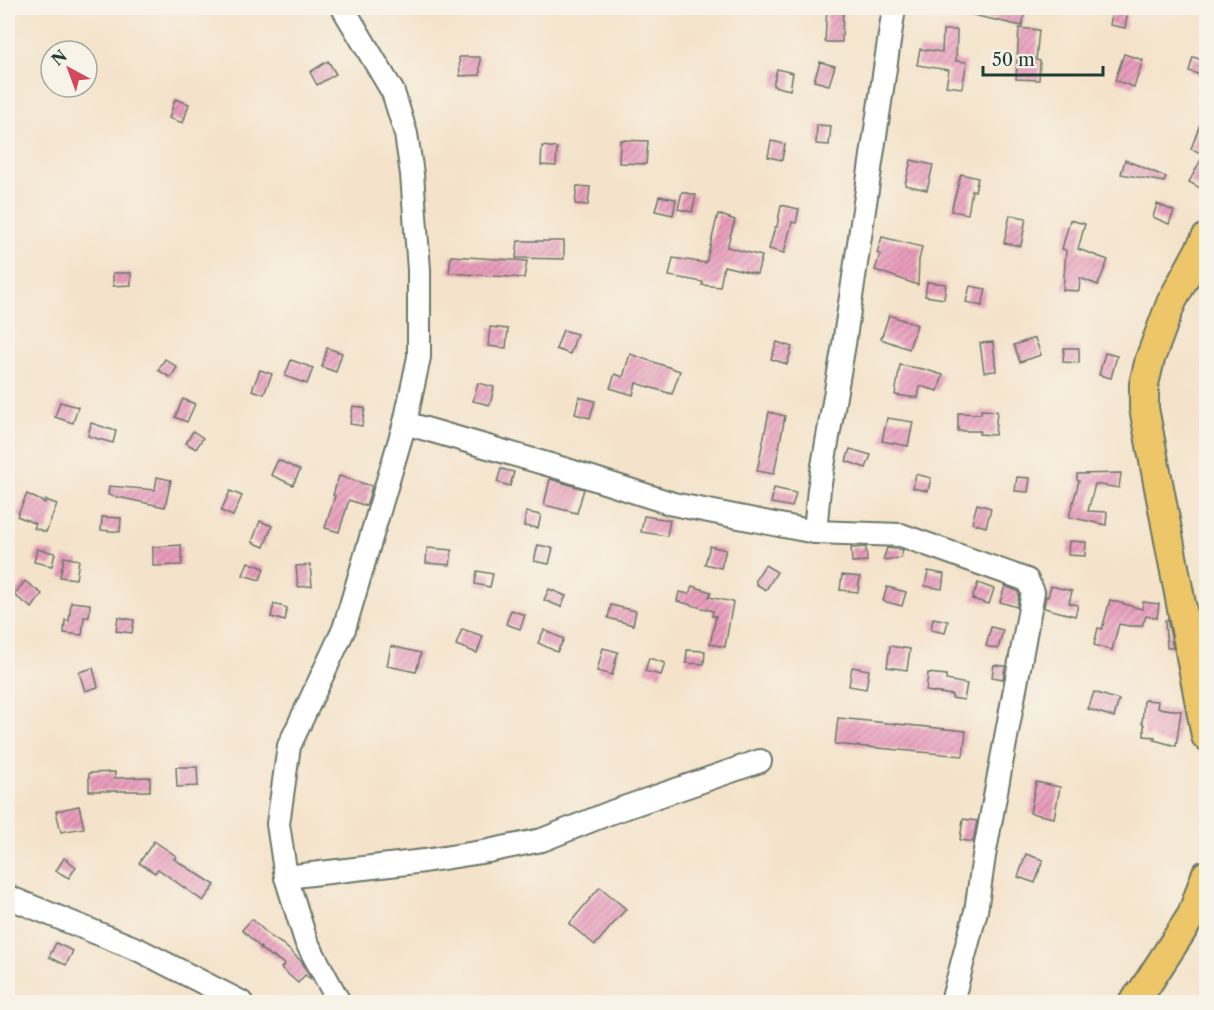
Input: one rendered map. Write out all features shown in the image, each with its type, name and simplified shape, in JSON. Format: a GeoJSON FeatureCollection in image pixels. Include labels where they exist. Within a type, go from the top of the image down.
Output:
{"type":"FeatureCollection","features":[{"type":"Feature","properties":{"kind":"main road"},"geometry":{"type":"LineString","coordinates":[[1206,238],[1172,303],[1150,359],[1144,384],[1144,408],[1195,668],[1206,736]]}},
{"type":"Feature","properties":{"kind":"main road"},"geometry":{"type":"LineString","coordinates":[[1134,1002],[1192,915],[1206,875]]}},
{"type":"Feature","properties":{"kind":"street"},"geometry":{"type":"LineString","coordinates":[[339,1002],[306,940],[286,877],[278,824],[289,746],[344,629],[405,423],[419,357],[419,270],[412,174],[406,134],[393,92],[343,8]]}},
{"type":"Feature","properties":{"kind":"street"},"geometry":{"type":"LineString","coordinates":[[815,532],[819,489],[844,344],[894,8]]}},
{"type":"Feature","properties":{"kind":"street"},"geometry":{"type":"LineString","coordinates":[[405,423],[564,469],[673,504],[815,532],[901,535],[1019,576],[1030,584],[1033,592],[976,911],[957,991],[952,1002]]}},
{"type":"Feature","properties":{"kind":"street"},"geometry":{"type":"LineString","coordinates":[[286,877],[424,861],[542,840],[612,812],[760,761]]}},
{"type":"Feature","properties":{"kind":"street"},"geometry":{"type":"LineString","coordinates":[[8,897],[140,950],[241,1002]]}},
{"type":"Feature","properties":{"kind":"building"},"geometry":{"type":"Polygon","coordinates":[[[827,8],[843,8],[842,42],[825,42],[827,8]]]}},
{"type":"Feature","properties":{"kind":"building"},"geometry":{"type":"Polygon","coordinates":[[[965,8],[1026,8],[1022,26],[964,13],[965,8]]]}},
{"type":"Feature","properties":{"kind":"building"},"geometry":{"type":"Polygon","coordinates":[[[1113,8],[1128,10],[1125,28],[1110,25],[1113,8]]]}},
{"type":"Feature","properties":{"kind":"building"},"geometry":{"type":"Polygon","coordinates":[[[1019,28],[1039,30],[1036,60],[1040,61],[1039,80],[1016,79],[1019,28]]]}},
{"type":"Feature","properties":{"kind":"building"},"geometry":{"type":"Polygon","coordinates":[[[943,30],[957,30],[956,61],[967,62],[962,88],[946,86],[949,70],[917,65],[920,49],[942,52],[943,30]]]}},
{"type":"Feature","properties":{"kind":"building"},"geometry":{"type":"Polygon","coordinates":[[[1124,54],[1143,60],[1134,87],[1115,80],[1124,54]]]}},
{"type":"Feature","properties":{"kind":"building"},"geometry":{"type":"Polygon","coordinates":[[[459,57],[480,57],[480,75],[460,76],[459,57]]]}},
{"type":"Feature","properties":{"kind":"building"},"geometry":{"type":"Polygon","coordinates":[[[1193,57],[1206,61],[1206,77],[1189,71],[1193,57]]]}},
{"type":"Feature","properties":{"kind":"building"},"geometry":{"type":"Polygon","coordinates":[[[328,61],[336,74],[317,85],[310,72],[328,61]]]}},
{"type":"Feature","properties":{"kind":"building"},"geometry":{"type":"Polygon","coordinates":[[[820,62],[835,66],[829,85],[814,81],[820,62]]]}},
{"type":"Feature","properties":{"kind":"building"},"geometry":{"type":"Polygon","coordinates":[[[777,69],[793,73],[790,90],[773,86],[777,69]]]}},
{"type":"Feature","properties":{"kind":"building"},"geometry":{"type":"Polygon","coordinates":[[[175,99],[189,104],[183,123],[169,118],[175,99]]]}},
{"type":"Feature","properties":{"kind":"building"},"geometry":{"type":"Polygon","coordinates":[[[1205,110],[1206,191],[1189,182],[1204,154],[1191,149],[1205,110]]]}},
{"type":"Feature","properties":{"kind":"building"},"geometry":{"type":"Polygon","coordinates":[[[817,125],[831,126],[829,145],[816,144],[817,125]]]}},
{"type":"Feature","properties":{"kind":"building"},"geometry":{"type":"Polygon","coordinates":[[[620,140],[648,141],[646,164],[619,163],[620,140]]]}},
{"type":"Feature","properties":{"kind":"building"},"geometry":{"type":"Polygon","coordinates":[[[771,141],[785,144],[782,160],[768,157],[771,141]]]}},
{"type":"Feature","properties":{"kind":"building"},"geometry":{"type":"Polygon","coordinates":[[[542,146],[557,148],[556,166],[541,165],[542,146]]]}},
{"type":"Feature","properties":{"kind":"building"},"geometry":{"type":"Polygon","coordinates":[[[911,160],[933,165],[927,190],[905,185],[911,160]]]}},
{"type":"Feature","properties":{"kind":"building"},"geometry":{"type":"Polygon","coordinates":[[[1125,160],[1166,177],[1164,182],[1121,174],[1125,160]]]}},
{"type":"Feature","properties":{"kind":"building"},"geometry":{"type":"Polygon","coordinates":[[[961,174],[978,178],[975,191],[972,190],[968,214],[951,211],[961,174]]]}},
{"type":"Feature","properties":{"kind":"building"},"geometry":{"type":"Polygon","coordinates":[[[577,186],[590,187],[588,205],[575,204],[577,186]]]}},
{"type":"Feature","properties":{"kind":"building"},"geometry":{"type":"Polygon","coordinates":[[[682,192],[696,195],[692,212],[678,209],[682,192]]]}},
{"type":"Feature","properties":{"kind":"building"},"geometry":{"type":"Polygon","coordinates":[[[659,196],[676,199],[673,215],[655,211],[659,196]]]}},
{"type":"Feature","properties":{"kind":"building"},"geometry":{"type":"Polygon","coordinates":[[[1157,204],[1174,211],[1169,224],[1153,217],[1157,204]]]}},
{"type":"Feature","properties":{"kind":"building"},"geometry":{"type":"Polygon","coordinates":[[[781,205],[799,209],[796,223],[792,222],[784,253],[769,249],[775,227],[777,227],[781,205]]]}},
{"type":"Feature","properties":{"kind":"building"},"geometry":{"type":"Polygon","coordinates":[[[718,214],[735,220],[727,247],[762,256],[757,274],[724,266],[720,287],[702,285],[703,282],[669,276],[673,258],[706,263],[718,214]]]}},
{"type":"Feature","properties":{"kind":"building"},"geometry":{"type":"Polygon","coordinates":[[[1010,215],[1026,218],[1021,246],[1004,243],[1010,215]]]}},
{"type":"Feature","properties":{"kind":"building"},"geometry":{"type":"Polygon","coordinates":[[[1070,220],[1085,224],[1078,249],[1108,260],[1098,285],[1080,278],[1079,291],[1063,290],[1066,250],[1062,249],[1070,220]]]}},
{"type":"Feature","properties":{"kind":"building"},"geometry":{"type":"Polygon","coordinates":[[[882,237],[922,247],[918,285],[875,270],[882,237]]]}},
{"type":"Feature","properties":{"kind":"building"},"geometry":{"type":"Polygon","coordinates":[[[518,241],[564,241],[564,259],[516,258],[518,241]]]}},
{"type":"Feature","properties":{"kind":"building"},"geometry":{"type":"Polygon","coordinates":[[[451,256],[527,261],[524,278],[449,273],[451,256]]]}},
{"type":"Feature","properties":{"kind":"building"},"geometry":{"type":"Polygon","coordinates":[[[113,273],[131,273],[131,285],[113,286],[113,273]]]}},
{"type":"Feature","properties":{"kind":"building"},"geometry":{"type":"Polygon","coordinates":[[[927,282],[946,284],[944,299],[925,296],[927,282]]]}},
{"type":"Feature","properties":{"kind":"building"},"geometry":{"type":"Polygon","coordinates":[[[970,286],[986,289],[982,306],[966,302],[970,286]]]}},
{"type":"Feature","properties":{"kind":"building"},"geometry":{"type":"Polygon","coordinates":[[[889,315],[917,325],[909,349],[881,339],[889,315]]]}},
{"type":"Feature","properties":{"kind":"building"},"geometry":{"type":"Polygon","coordinates":[[[490,327],[508,329],[506,348],[488,346],[490,327]]]}},
{"type":"Feature","properties":{"kind":"building"},"geometry":{"type":"Polygon","coordinates":[[[563,330],[577,334],[570,354],[556,349],[563,330]]]}},
{"type":"Feature","properties":{"kind":"building"},"geometry":{"type":"Polygon","coordinates":[[[1035,338],[1041,355],[1020,362],[1014,345],[1035,338]]]}},
{"type":"Feature","properties":{"kind":"building"},"geometry":{"type":"Polygon","coordinates":[[[777,342],[792,347],[787,364],[771,359],[777,342]]]}},
{"type":"Feature","properties":{"kind":"building"},"geometry":{"type":"Polygon","coordinates":[[[993,342],[996,371],[984,372],[980,343],[993,342]]]}},
{"type":"Feature","properties":{"kind":"building"},"geometry":{"type":"Polygon","coordinates":[[[327,348],[342,353],[336,372],[322,367],[327,348]]]}},
{"type":"Feature","properties":{"kind":"building"},"geometry":{"type":"Polygon","coordinates":[[[1064,348],[1079,348],[1079,363],[1063,362],[1064,348]]]}},
{"type":"Feature","properties":{"kind":"building"},"geometry":{"type":"Polygon","coordinates":[[[1105,353],[1117,356],[1111,378],[1099,375],[1105,353]]]}},
{"type":"Feature","properties":{"kind":"building"},"geometry":{"type":"Polygon","coordinates":[[[630,354],[680,371],[672,394],[636,383],[633,395],[610,388],[615,374],[623,377],[630,354]]]}},
{"type":"Feature","properties":{"kind":"building"},"geometry":{"type":"Polygon","coordinates":[[[165,359],[177,367],[171,378],[158,370],[165,359]]]}},
{"type":"Feature","properties":{"kind":"building"},"geometry":{"type":"Polygon","coordinates":[[[291,360],[313,368],[307,384],[285,376],[291,360]]]}},
{"type":"Feature","properties":{"kind":"building"},"geometry":{"type":"Polygon","coordinates":[[[900,365],[943,375],[938,391],[920,386],[918,398],[895,395],[900,365]]]}},
{"type":"Feature","properties":{"kind":"building"},"geometry":{"type":"Polygon","coordinates":[[[260,370],[272,374],[264,394],[252,390],[260,370]]]}},
{"type":"Feature","properties":{"kind":"building"},"geometry":{"type":"Polygon","coordinates":[[[478,383],[494,387],[490,405],[473,401],[478,383]]]}},
{"type":"Feature","properties":{"kind":"building"},"geometry":{"type":"Polygon","coordinates":[[[579,397],[595,401],[590,418],[575,414],[579,397]]]}},
{"type":"Feature","properties":{"kind":"building"},"geometry":{"type":"Polygon","coordinates":[[[183,399],[195,404],[187,422],[175,417],[183,399]]]}},
{"type":"Feature","properties":{"kind":"building"},"geometry":{"type":"Polygon","coordinates":[[[60,402],[78,407],[73,423],[55,417],[60,402]]]}},
{"type":"Feature","properties":{"kind":"building"},"geometry":{"type":"Polygon","coordinates":[[[353,406],[365,408],[362,426],[350,424],[353,406]]]}},
{"type":"Feature","properties":{"kind":"building"},"geometry":{"type":"Polygon","coordinates":[[[981,410],[997,411],[995,435],[979,434],[980,431],[958,431],[958,413],[981,414],[981,410]]]}},
{"type":"Feature","properties":{"kind":"building"},"geometry":{"type":"Polygon","coordinates":[[[769,412],[785,416],[774,474],[757,471],[769,412]]]}},
{"type":"Feature","properties":{"kind":"building"},"geometry":{"type":"Polygon","coordinates":[[[887,418],[913,422],[908,446],[882,441],[887,418]]]}},
{"type":"Feature","properties":{"kind":"building"},"geometry":{"type":"Polygon","coordinates":[[[91,423],[116,431],[113,443],[88,436],[91,423]]]}},
{"type":"Feature","properties":{"kind":"building"},"geometry":{"type":"Polygon","coordinates":[[[193,431],[203,438],[196,449],[186,443],[193,431]]]}},
{"type":"Feature","properties":{"kind":"building"},"geometry":{"type":"Polygon","coordinates":[[[850,449],[871,455],[866,468],[846,461],[850,449]]]}},
{"type":"Feature","properties":{"kind":"building"},"geometry":{"type":"Polygon","coordinates":[[[278,460],[300,470],[293,485],[271,475],[278,460]]]}},
{"type":"Feature","properties":{"kind":"building"},"geometry":{"type":"Polygon","coordinates":[[[501,469],[514,472],[510,486],[497,482],[501,469]]]}},
{"type":"Feature","properties":{"kind":"building"},"geometry":{"type":"Polygon","coordinates":[[[1121,473],[1119,488],[1095,484],[1088,511],[1107,512],[1106,525],[1069,517],[1079,481],[1077,474],[1121,473]]]}},
{"type":"Feature","properties":{"kind":"building"},"geometry":{"type":"Polygon","coordinates":[[[916,474],[931,478],[928,491],[913,488],[916,474]]]}},
{"type":"Feature","properties":{"kind":"building"},"geometry":{"type":"Polygon","coordinates":[[[339,476],[372,486],[366,506],[349,500],[339,532],[325,528],[339,476]]]}},
{"type":"Feature","properties":{"kind":"building"},"geometry":{"type":"Polygon","coordinates":[[[157,477],[171,480],[165,507],[108,495],[109,486],[155,490],[157,477]]]}},
{"type":"Feature","properties":{"kind":"building"},"geometry":{"type":"Polygon","coordinates":[[[1017,477],[1030,478],[1028,492],[1015,491],[1017,477]]]}},
{"type":"Feature","properties":{"kind":"building"},"geometry":{"type":"Polygon","coordinates":[[[550,479],[584,489],[577,513],[544,505],[550,479]]]}},
{"type":"Feature","properties":{"kind":"building"},"geometry":{"type":"Polygon","coordinates":[[[774,488],[796,493],[792,507],[771,503],[774,488]]]}},
{"type":"Feature","properties":{"kind":"building"},"geometry":{"type":"Polygon","coordinates":[[[230,491],[242,496],[233,516],[221,511],[230,491]]]}},
{"type":"Feature","properties":{"kind":"building"},"geometry":{"type":"Polygon","coordinates":[[[27,494],[45,503],[46,500],[57,504],[46,532],[34,528],[36,524],[17,516],[27,494]]]}},
{"type":"Feature","properties":{"kind":"building"},"geometry":{"type":"Polygon","coordinates":[[[977,504],[991,508],[986,527],[972,523],[977,504]]]}},
{"type":"Feature","properties":{"kind":"building"},"geometry":{"type":"Polygon","coordinates":[[[526,512],[541,515],[538,528],[524,526],[526,512]]]}},
{"type":"Feature","properties":{"kind":"building"},"geometry":{"type":"Polygon","coordinates":[[[644,516],[670,520],[667,536],[641,532],[644,516]]]}},
{"type":"Feature","properties":{"kind":"building"},"geometry":{"type":"Polygon","coordinates":[[[102,517],[121,518],[120,532],[101,530],[102,517]]]}},
{"type":"Feature","properties":{"kind":"building"},"geometry":{"type":"Polygon","coordinates":[[[260,521],[272,526],[264,547],[252,542],[260,521]]]}},
{"type":"Feature","properties":{"kind":"building"},"geometry":{"type":"Polygon","coordinates":[[[1069,541],[1086,542],[1085,556],[1068,555],[1069,541]]]}},
{"type":"Feature","properties":{"kind":"building"},"geometry":{"type":"Polygon","coordinates":[[[181,545],[182,565],[153,566],[153,547],[181,545]]]}},
{"type":"Feature","properties":{"kind":"building"},"geometry":{"type":"Polygon","coordinates":[[[538,545],[553,548],[549,564],[534,561],[538,545]]]}},
{"type":"Feature","properties":{"kind":"building"},"geometry":{"type":"Polygon","coordinates":[[[710,546],[726,550],[721,568],[705,564],[710,546]]]}},
{"type":"Feature","properties":{"kind":"building"},"geometry":{"type":"Polygon","coordinates":[[[866,547],[867,561],[852,562],[851,548],[866,547]]]}},
{"type":"Feature","properties":{"kind":"building"},"geometry":{"type":"Polygon","coordinates":[[[427,548],[452,550],[450,565],[426,563],[427,548]]]}},
{"type":"Feature","properties":{"kind":"building"},"geometry":{"type":"Polygon","coordinates":[[[887,548],[903,550],[901,558],[883,560],[887,548]]]}},
{"type":"Feature","properties":{"kind":"building"},"geometry":{"type":"Polygon","coordinates":[[[37,549],[55,553],[52,566],[34,562],[37,549]]]}},
{"type":"Feature","properties":{"kind":"building"},"geometry":{"type":"Polygon","coordinates":[[[64,557],[79,560],[76,579],[60,577],[64,557]]]}},
{"type":"Feature","properties":{"kind":"building"},"geometry":{"type":"Polygon","coordinates":[[[248,562],[264,568],[260,580],[243,575],[248,562]]]}},
{"type":"Feature","properties":{"kind":"building"},"geometry":{"type":"Polygon","coordinates":[[[310,565],[312,586],[298,587],[296,566],[310,565]]]}},
{"type":"Feature","properties":{"kind":"building"},"geometry":{"type":"Polygon","coordinates":[[[765,565],[777,572],[766,590],[756,584],[756,579],[765,565]]]}},
{"type":"Feature","properties":{"kind":"building"},"geometry":{"type":"Polygon","coordinates":[[[477,571],[493,574],[490,587],[475,584],[477,571]]]}},
{"type":"Feature","properties":{"kind":"building"},"geometry":{"type":"Polygon","coordinates":[[[928,571],[944,574],[942,589],[925,586],[928,571]]]}},
{"type":"Feature","properties":{"kind":"building"},"geometry":{"type":"Polygon","coordinates":[[[842,575],[860,577],[858,592],[840,590],[842,575]]]}},
{"type":"Feature","properties":{"kind":"building"},"geometry":{"type":"Polygon","coordinates":[[[25,581],[42,594],[32,608],[14,595],[25,581]]]}},
{"type":"Feature","properties":{"kind":"building"},"geometry":{"type":"Polygon","coordinates":[[[978,583],[994,589],[989,604],[972,599],[978,583]]]}},
{"type":"Feature","properties":{"kind":"building"},"geometry":{"type":"Polygon","coordinates":[[[692,586],[711,592],[709,597],[733,602],[725,647],[710,644],[716,616],[712,616],[713,611],[677,601],[679,592],[689,594],[692,586]]]}},
{"type":"Feature","properties":{"kind":"building"},"geometry":{"type":"Polygon","coordinates":[[[1005,586],[1019,594],[1017,607],[1000,602],[1005,586]]]}},
{"type":"Feature","properties":{"kind":"building"},"geometry":{"type":"Polygon","coordinates":[[[1051,586],[1072,591],[1069,603],[1078,605],[1075,616],[1044,608],[1051,586]]]}},
{"type":"Feature","properties":{"kind":"building"},"geometry":{"type":"Polygon","coordinates":[[[887,587],[906,592],[902,606],[883,601],[887,587]]]}},
{"type":"Feature","properties":{"kind":"building"},"geometry":{"type":"Polygon","coordinates":[[[549,589],[566,596],[561,607],[544,600],[549,589]]]}},
{"type":"Feature","properties":{"kind":"building"},"geometry":{"type":"Polygon","coordinates":[[[1110,600],[1142,609],[1143,602],[1159,604],[1157,618],[1146,616],[1142,626],[1119,624],[1112,650],[1094,645],[1098,628],[1102,629],[1110,600]]]}},
{"type":"Feature","properties":{"kind":"building"},"geometry":{"type":"Polygon","coordinates":[[[71,602],[90,604],[89,617],[84,617],[82,635],[64,633],[65,620],[69,621],[71,602]]]}},
{"type":"Feature","properties":{"kind":"building"},"geometry":{"type":"Polygon","coordinates":[[[274,604],[287,608],[285,621],[271,617],[274,604]]]}},
{"type":"Feature","properties":{"kind":"building"},"geometry":{"type":"Polygon","coordinates":[[[611,605],[636,611],[633,625],[608,618],[611,605]]]}},
{"type":"Feature","properties":{"kind":"building"},"geometry":{"type":"Polygon","coordinates":[[[511,610],[525,615],[520,629],[506,624],[511,610]]]}},
{"type":"Feature","properties":{"kind":"building"},"geometry":{"type":"Polygon","coordinates":[[[118,617],[134,620],[132,633],[116,631],[118,617]]]}},
{"type":"Feature","properties":{"kind":"building"},"geometry":{"type":"Polygon","coordinates":[[[933,618],[948,621],[945,633],[931,630],[933,618]]]}},
{"type":"Feature","properties":{"kind":"building"},"geometry":{"type":"Polygon","coordinates":[[[1167,619],[1173,648],[1167,648],[1165,620],[1167,619]]]}},
{"type":"Feature","properties":{"kind":"building"},"geometry":{"type":"Polygon","coordinates":[[[991,627],[1003,630],[998,649],[986,646],[991,627]]]}},
{"type":"Feature","properties":{"kind":"building"},"geometry":{"type":"Polygon","coordinates":[[[462,629],[483,636],[477,653],[456,645],[462,629]]]}},
{"type":"Feature","properties":{"kind":"building"},"geometry":{"type":"Polygon","coordinates":[[[544,630],[564,639],[557,652],[538,643],[544,630]]]}},
{"type":"Feature","properties":{"kind":"building"},"geometry":{"type":"Polygon","coordinates":[[[391,646],[421,653],[416,672],[387,666],[391,646]]]}},
{"type":"Feature","properties":{"kind":"building"},"geometry":{"type":"Polygon","coordinates":[[[890,646],[910,649],[907,670],[887,667],[890,646]]]}},
{"type":"Feature","properties":{"kind":"building"},"geometry":{"type":"Polygon","coordinates":[[[603,648],[618,652],[612,675],[597,671],[603,648]]]}},
{"type":"Feature","properties":{"kind":"building"},"geometry":{"type":"Polygon","coordinates":[[[687,650],[705,651],[704,664],[686,663],[687,650]]]}},
{"type":"Feature","properties":{"kind":"building"},"geometry":{"type":"Polygon","coordinates":[[[649,658],[665,663],[661,675],[645,671],[649,658]]]}},
{"type":"Feature","properties":{"kind":"building"},"geometry":{"type":"Polygon","coordinates":[[[994,665],[1005,666],[1003,679],[992,677],[994,665]]]}},
{"type":"Feature","properties":{"kind":"building"},"geometry":{"type":"Polygon","coordinates":[[[852,667],[869,670],[866,689],[849,686],[852,667]]]}},
{"type":"Feature","properties":{"kind":"building"},"geometry":{"type":"Polygon","coordinates":[[[93,668],[98,687],[85,691],[79,672],[93,668]]]}},
{"type":"Feature","properties":{"kind":"building"},"geometry":{"type":"Polygon","coordinates":[[[928,673],[946,675],[946,680],[967,684],[964,700],[952,698],[952,695],[926,691],[928,673]]]}},
{"type":"Feature","properties":{"kind":"building"},"geometry":{"type":"Polygon","coordinates":[[[1094,692],[1119,700],[1114,717],[1088,709],[1094,692]]]}},
{"type":"Feature","properties":{"kind":"building"},"geometry":{"type":"Polygon","coordinates":[[[1144,700],[1158,701],[1157,708],[1181,711],[1176,746],[1154,740],[1155,737],[1144,736],[1144,724],[1142,723],[1144,700]]]}},
{"type":"Feature","properties":{"kind":"building"},"geometry":{"type":"Polygon","coordinates":[[[838,718],[966,731],[963,756],[835,744],[838,718]]]}},
{"type":"Feature","properties":{"kind":"building"},"geometry":{"type":"Polygon","coordinates":[[[176,767],[197,767],[198,786],[177,787],[176,767]]]}},
{"type":"Feature","properties":{"kind":"building"},"geometry":{"type":"Polygon","coordinates":[[[115,772],[115,778],[150,777],[150,791],[89,791],[89,773],[115,772]]]}},
{"type":"Feature","properties":{"kind":"building"},"geometry":{"type":"Polygon","coordinates":[[[1036,782],[1060,787],[1054,818],[1030,813],[1036,782]]]}},
{"type":"Feature","properties":{"kind":"building"},"geometry":{"type":"Polygon","coordinates":[[[79,806],[84,828],[61,832],[56,811],[79,806]]]}},
{"type":"Feature","properties":{"kind":"building"},"geometry":{"type":"Polygon","coordinates":[[[963,819],[977,821],[973,842],[960,840],[963,819]]]}},
{"type":"Feature","properties":{"kind":"building"},"geometry":{"type":"Polygon","coordinates":[[[154,841],[176,856],[174,859],[215,885],[203,901],[158,869],[155,873],[139,863],[154,841]]]}},
{"type":"Feature","properties":{"kind":"building"},"geometry":{"type":"Polygon","coordinates":[[[1026,854],[1043,860],[1035,883],[1018,877],[1026,854]]]}},
{"type":"Feature","properties":{"kind":"building"},"geometry":{"type":"Polygon","coordinates":[[[64,858],[76,867],[69,878],[56,871],[64,858]]]}},
{"type":"Feature","properties":{"kind":"building"},"geometry":{"type":"Polygon","coordinates":[[[600,887],[626,909],[595,945],[569,924],[600,887]]]}},
{"type":"Feature","properties":{"kind":"building"},"geometry":{"type":"Polygon","coordinates":[[[252,919],[302,962],[311,979],[305,975],[298,983],[281,968],[285,964],[260,949],[242,930],[252,919]]]}},
{"type":"Feature","properties":{"kind":"building"},"geometry":{"type":"Polygon","coordinates":[[[56,943],[73,951],[66,965],[49,957],[56,943]]]}}]}
